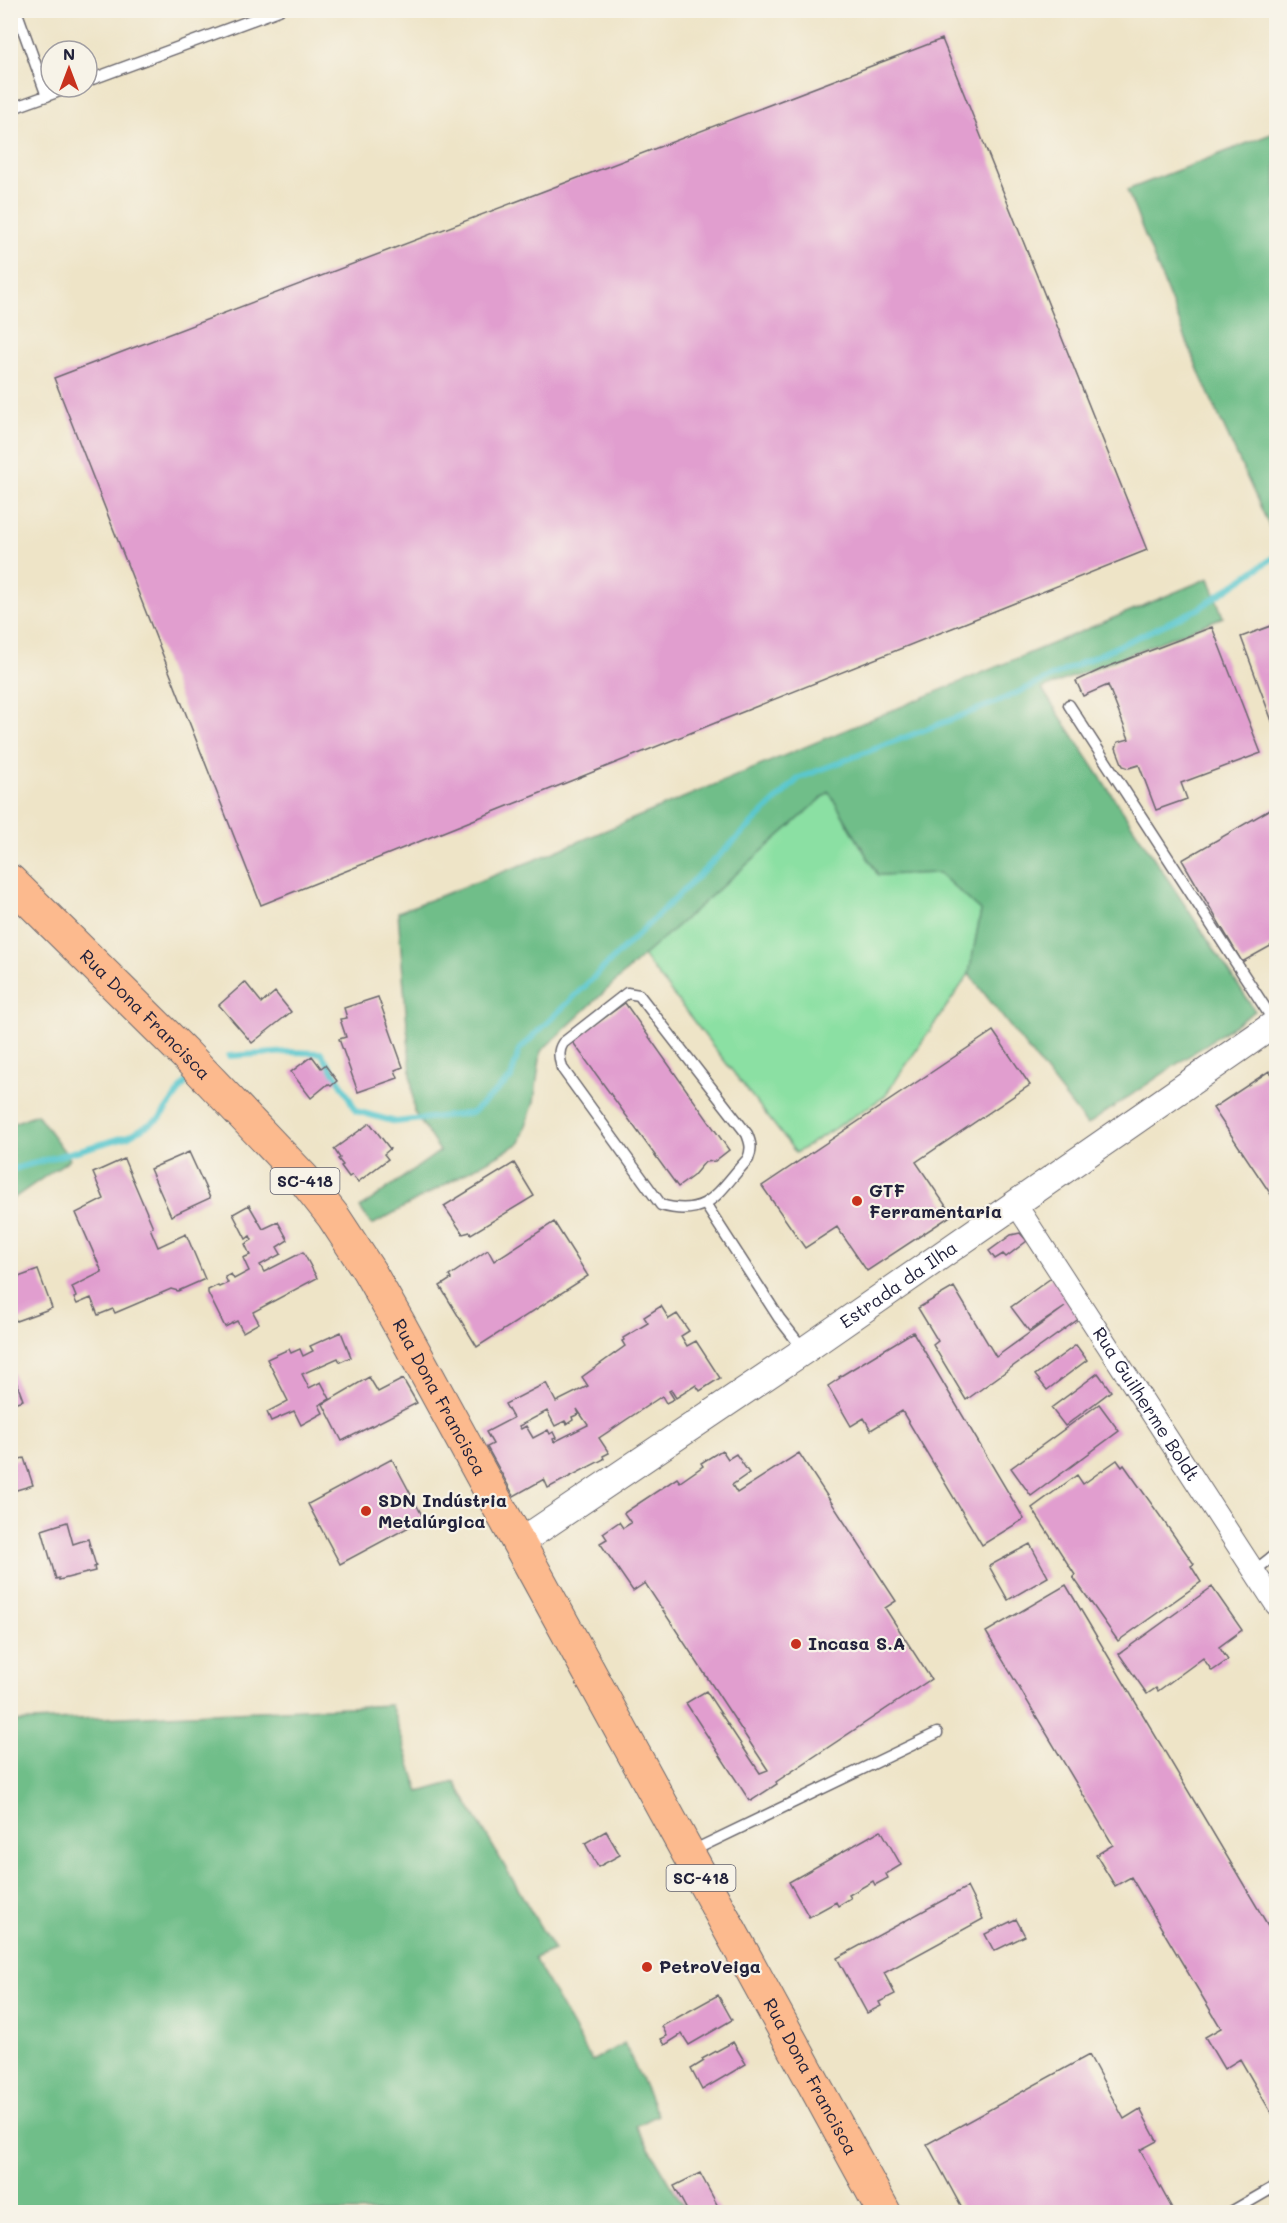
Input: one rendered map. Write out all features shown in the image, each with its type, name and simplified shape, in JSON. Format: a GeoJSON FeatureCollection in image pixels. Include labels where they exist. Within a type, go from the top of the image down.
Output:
{"type":"FeatureCollection","features":[{"type":"Feature","properties":{"kind":"main road","name":"Rua Dona Francisca"},"geometry":{"type":"LineString","coordinates":[[10,881],[240,1111],[303,1178],[333,1216],[369,1271],[884,2212]]}},
{"type":"Feature","properties":{"kind":"street","name":"Estrada da Ilha"},"geometry":{"type":"LineString","coordinates":[[519,1543],[805,1350],[1276,1024]]}},
{"type":"Feature","properties":{"kind":"street","name":"Rua Guilherme Boldt"},"geometry":{"type":"LineString","coordinates":[[1015,1203],[1276,1605]]}},
{"type":"Feature","properties":{"kind":"lane"},"geometry":{"type":"LineString","coordinates":[[16,10],[39,74]]}},
{"type":"Feature","properties":{"kind":"lane"},"geometry":{"type":"LineString","coordinates":[[99,77],[279,10]]}},
{"type":"Feature","properties":{"kind":"lane"},"geometry":{"type":"LineString","coordinates":[[10,109],[39,99]]}},
{"type":"Feature","properties":{"kind":"lane"},"geometry":{"type":"LineString","coordinates":[[1069,705],[1276,1024]]}},
{"type":"Feature","properties":{"kind":"lane"},"geometry":{"type":"LineString","coordinates":[[627,993],[639,995],[747,1134],[751,1143],[748,1159],[706,1205],[691,1210],[661,1205],[562,1068],[559,1048],[563,1043],[627,993]]}},
{"type":"Feature","properties":{"kind":"lane"},"geometry":{"type":"LineString","coordinates":[[706,1205],[778,1318],[805,1350]]}},
{"type":"Feature","properties":{"kind":"lane"},"geometry":{"type":"LineString","coordinates":[[1254,1571],[1276,1554]]}},
{"type":"Feature","properties":{"kind":"lane"},"geometry":{"type":"LineString","coordinates":[[687,1853],[937,1733]]}},
{"type":"Feature","properties":{"kind":"lane"},"geometry":{"type":"LineString","coordinates":[[1231,2212],[1276,2186]]}},
{"type":"Feature","properties":{"kind":"green space"},"geometry":{"type":"Polygon","coordinates":[[[1276,132],[1276,541],[1201,377],[1127,190],[1276,132]]]}},
{"type":"Feature","properties":{"kind":"green space"},"geometry":{"type":"Polygon","coordinates":[[[1209,578],[1223,617],[1042,689],[1255,1011],[1087,1125],[969,974],[981,911],[939,873],[878,875],[829,792],[643,956],[541,1051],[534,1102],[520,1143],[372,1225],[360,1208],[440,1151],[414,1112],[398,912],[537,859],[1209,578]]]}},
{"type":"Feature","properties":{"kind":"green space"},"geometry":{"type":"Polygon","coordinates":[[[829,792],[878,875],[939,873],[981,911],[969,974],[884,1097],[796,1153],[643,956],[829,792]]]}},
{"type":"Feature","properties":{"kind":"green space"},"geometry":{"type":"Polygon","coordinates":[[[37,1114],[70,1159],[11,1200],[11,1124],[37,1114]]]}},
{"type":"Feature","properties":{"kind":"green space"},"geometry":{"type":"Polygon","coordinates":[[[391,1705],[419,1792],[455,1782],[554,1950],[534,1958],[592,2061],[624,2043],[658,2115],[636,2126],[687,2212],[11,2212],[11,1722],[391,1705]]]}},
{"type":"Feature","properties":{"kind":"building"},"geometry":{"type":"Polygon","coordinates":[[[942,39],[1147,550],[261,905],[54,378],[942,39]]]}},
{"type":"Feature","properties":{"kind":"building"},"geometry":{"type":"Polygon","coordinates":[[[1276,624],[1276,732],[1241,637],[1276,624]]]}},
{"type":"Feature","properties":{"kind":"building"},"geometry":{"type":"Polygon","coordinates":[[[1212,627],[1261,753],[1181,783],[1187,799],[1156,810],[1139,765],[1129,768],[1123,766],[1116,748],[1118,742],[1129,739],[1108,685],[1083,696],[1076,681],[1212,627]]]}},
{"type":"Feature","properties":{"kind":"building"},"geometry":{"type":"Polygon","coordinates":[[[1276,806],[1276,943],[1242,962],[1182,860],[1276,806]]]}},
{"type":"Feature","properties":{"kind":"building"},"geometry":{"type":"Polygon","coordinates":[[[245,982],[262,1003],[275,992],[291,1012],[252,1043],[219,1005],[245,982]]]}},
{"type":"Feature","properties":{"kind":"building"},"geometry":{"type":"Polygon","coordinates":[[[378,997],[403,1067],[395,1070],[398,1078],[358,1092],[339,1039],[346,1037],[340,1019],[347,1018],[344,1008],[378,997]]]}},
{"type":"Feature","properties":{"kind":"building"},"geometry":{"type":"Polygon","coordinates":[[[625,1003],[729,1150],[715,1161],[705,1162],[693,1176],[678,1187],[572,1041],[625,1003]]]}},
{"type":"Feature","properties":{"kind":"building","name":"GTF Ferramentaria"},"geometry":{"type":"Polygon","coordinates":[[[993,1031],[1030,1085],[916,1162],[952,1215],[867,1271],[837,1227],[805,1248],[762,1186],[993,1031]]]}},
{"type":"Feature","properties":{"kind":"building"},"geometry":{"type":"Polygon","coordinates":[[[312,1056],[321,1068],[325,1065],[337,1081],[331,1086],[328,1084],[311,1098],[291,1072],[312,1056]]]}},
{"type":"Feature","properties":{"kind":"building"},"geometry":{"type":"Polygon","coordinates":[[[1269,1071],[1276,1082],[1276,1192],[1272,1196],[1213,1108],[1269,1071]]]}},
{"type":"Feature","properties":{"kind":"building"},"geometry":{"type":"Polygon","coordinates":[[[370,1123],[390,1149],[384,1154],[388,1159],[358,1182],[352,1175],[349,1177],[341,1166],[343,1165],[334,1149],[370,1123]]]}},
{"type":"Feature","properties":{"kind":"building"},"geometry":{"type":"Polygon","coordinates":[[[189,1152],[210,1198],[171,1216],[150,1169],[189,1152]]]}},
{"type":"Feature","properties":{"kind":"building"},"geometry":{"type":"Polygon","coordinates":[[[124,1159],[153,1227],[150,1228],[158,1247],[186,1234],[205,1279],[178,1291],[171,1289],[115,1313],[113,1309],[98,1315],[91,1298],[77,1304],[74,1298],[76,1297],[72,1287],[102,1272],[76,1213],[104,1199],[93,1173],[124,1159]]]}},
{"type":"Feature","properties":{"kind":"building"},"geometry":{"type":"Polygon","coordinates":[[[514,1163],[534,1196],[471,1234],[470,1232],[463,1234],[444,1206],[514,1163]]]}},
{"type":"Feature","properties":{"kind":"building"},"geometry":{"type":"Polygon","coordinates":[[[249,1205],[263,1229],[278,1222],[288,1240],[277,1247],[281,1254],[260,1265],[264,1272],[303,1252],[317,1278],[253,1312],[259,1323],[243,1332],[237,1321],[225,1327],[208,1290],[228,1283],[225,1277],[231,1274],[234,1279],[249,1271],[243,1258],[250,1255],[245,1244],[252,1240],[250,1236],[246,1239],[233,1214],[249,1205]]]}},
{"type":"Feature","properties":{"kind":"building"},"geometry":{"type":"Polygon","coordinates":[[[554,1222],[588,1276],[477,1347],[440,1286],[451,1279],[449,1276],[488,1250],[494,1261],[554,1222]]]}},
{"type":"Feature","properties":{"kind":"building"},"geometry":{"type":"Polygon","coordinates":[[[1020,1233],[1027,1241],[1006,1257],[1003,1254],[995,1259],[989,1251],[1011,1235],[1020,1233]]]}},
{"type":"Feature","properties":{"kind":"building"},"geometry":{"type":"Polygon","coordinates":[[[38,1270],[52,1308],[16,1321],[10,1309],[10,1280],[38,1270]]]}},
{"type":"Feature","properties":{"kind":"building"},"geometry":{"type":"Polygon","coordinates":[[[1054,1276],[1080,1318],[966,1400],[933,1345],[938,1341],[918,1308],[954,1287],[996,1357],[1065,1307],[1029,1331],[1011,1307],[1054,1276]]]}},
{"type":"Feature","properties":{"kind":"building"},"geometry":{"type":"Polygon","coordinates":[[[661,1306],[669,1319],[677,1314],[689,1331],[681,1336],[687,1346],[696,1341],[720,1378],[700,1391],[696,1385],[676,1398],[671,1390],[669,1391],[674,1399],[666,1403],[662,1396],[599,1438],[609,1453],[603,1456],[604,1459],[548,1488],[544,1479],[514,1496],[487,1447],[493,1444],[486,1432],[513,1418],[505,1404],[546,1383],[556,1402],[588,1386],[582,1377],[625,1346],[623,1338],[648,1323],[644,1317],[661,1306]],[[577,1409],[579,1414],[572,1417],[573,1420],[567,1424],[565,1421],[555,1426],[547,1411],[519,1426],[521,1429],[526,1426],[533,1438],[548,1430],[550,1434],[553,1432],[556,1438],[553,1439],[554,1442],[588,1425],[577,1409]]]}},
{"type":"Feature","properties":{"kind":"building"},"geometry":{"type":"Polygon","coordinates":[[[341,1332],[351,1357],[340,1362],[338,1358],[302,1374],[309,1388],[321,1382],[330,1399],[319,1405],[323,1413],[301,1425],[294,1411],[271,1421],[267,1412],[288,1401],[267,1359],[289,1349],[291,1353],[300,1349],[303,1356],[313,1351],[310,1346],[341,1332]]]}},
{"type":"Feature","properties":{"kind":"building"},"geometry":{"type":"Polygon","coordinates":[[[913,1332],[1024,1519],[982,1545],[902,1411],[871,1430],[864,1418],[851,1426],[828,1386],[913,1332]]]}},
{"type":"Feature","properties":{"kind":"building"},"geometry":{"type":"Polygon","coordinates":[[[1076,1345],[1087,1360],[1047,1390],[1035,1375],[1076,1345]]]}},
{"type":"Feature","properties":{"kind":"building"},"geometry":{"type":"Polygon","coordinates":[[[10,1365],[23,1400],[10,1404],[10,1365]]]}},
{"type":"Feature","properties":{"kind":"building"},"geometry":{"type":"Polygon","coordinates":[[[1098,1373],[1111,1391],[1065,1426],[1051,1408],[1098,1373]]]}},
{"type":"Feature","properties":{"kind":"building"},"geometry":{"type":"Polygon","coordinates":[[[369,1377],[378,1392],[403,1379],[417,1403],[342,1441],[323,1404],[369,1377]]]}},
{"type":"Feature","properties":{"kind":"building"},"geometry":{"type":"Polygon","coordinates":[[[1099,1404],[1119,1431],[1031,1496],[1011,1468],[1099,1404]]]}},
{"type":"Feature","properties":{"kind":"building","name":"Incasa S.A"},"geometry":{"type":"Polygon","coordinates":[[[722,1450],[728,1459],[736,1454],[749,1473],[732,1485],[737,1493],[799,1453],[896,1601],[885,1608],[931,1679],[751,1801],[686,1703],[706,1691],[760,1773],[768,1770],[645,1583],[633,1591],[600,1543],[607,1539],[603,1533],[619,1522],[623,1528],[631,1523],[624,1513],[677,1478],[680,1482],[703,1466],[701,1463],[722,1450]]]}},
{"type":"Feature","properties":{"kind":"building"},"geometry":{"type":"Polygon","coordinates":[[[24,1458],[33,1485],[10,1492],[10,1461],[24,1458]]]}},
{"type":"Feature","properties":{"kind":"building","name":"SDN Indústria Metalúrgica"},"geometry":{"type":"Polygon","coordinates":[[[392,1459],[424,1519],[340,1564],[308,1504],[392,1459]]]}},
{"type":"Feature","properties":{"kind":"building"},"geometry":{"type":"Polygon","coordinates":[[[1117,1460],[1122,1467],[1124,1465],[1194,1564],[1191,1566],[1201,1582],[1118,1641],[1073,1577],[1075,1575],[1032,1508],[1077,1475],[1083,1484],[1117,1460]]]}},
{"type":"Feature","properties":{"kind":"building"},"geometry":{"type":"Polygon","coordinates":[[[67,1522],[73,1544],[88,1539],[96,1566],[95,1571],[59,1580],[59,1578],[56,1579],[42,1530],[67,1522]]]}},
{"type":"Feature","properties":{"kind":"building"},"geometry":{"type":"Polygon","coordinates":[[[1030,1544],[1048,1577],[1008,1600],[989,1566],[1030,1544]]]}},
{"type":"Feature","properties":{"kind":"building"},"geometry":{"type":"Polygon","coordinates":[[[1066,1585],[1276,1939],[1276,2121],[1240,2059],[1224,2069],[1205,2037],[1221,2028],[1131,1877],[1115,1886],[1096,1855],[1113,1845],[986,1632],[1066,1585]]]}},
{"type":"Feature","properties":{"kind":"building"},"geometry":{"type":"Polygon","coordinates":[[[1212,1587],[1242,1630],[1219,1647],[1228,1660],[1212,1671],[1203,1658],[1158,1691],[1156,1688],[1147,1694],[1119,1654],[1212,1587]]]}},
{"type":"Feature","properties":{"kind":"building"},"geometry":{"type":"Polygon","coordinates":[[[881,1830],[901,1865],[886,1874],[888,1878],[875,1885],[873,1881],[849,1895],[851,1898],[838,1906],[836,1902],[809,1917],[789,1882],[881,1830]]]}},
{"type":"Feature","properties":{"kind":"building"},"geometry":{"type":"Polygon","coordinates":[[[606,1831],[620,1855],[598,1867],[585,1843],[606,1831]]]}},
{"type":"Feature","properties":{"kind":"building"},"geometry":{"type":"Polygon","coordinates":[[[967,1887],[983,1919],[884,1973],[895,1994],[879,2002],[881,2006],[867,2013],[837,1958],[967,1887]]]}},
{"type":"Feature","properties":{"kind":"building"},"geometry":{"type":"Polygon","coordinates":[[[1016,1919],[1025,1936],[994,1951],[985,1934],[1016,1919]]]}},
{"type":"Feature","properties":{"kind":"building"},"geometry":{"type":"Polygon","coordinates":[[[718,1995],[732,2020],[689,2045],[682,2034],[665,2045],[661,2039],[667,2036],[662,2026],[718,1995]]]}},
{"type":"Feature","properties":{"kind":"building"},"geometry":{"type":"Polygon","coordinates":[[[733,2042],[746,2064],[702,2090],[691,2069],[704,2061],[702,2059],[733,2042]]]}},
{"type":"Feature","properties":{"kind":"building"},"geometry":{"type":"Polygon","coordinates":[[[1089,2055],[1124,2119],[1140,2109],[1157,2141],[1140,2150],[1174,2212],[964,2212],[927,2144],[1089,2055]]]}},
{"type":"Feature","properties":{"kind":"building"},"geometry":{"type":"Polygon","coordinates":[[[700,2173],[721,2212],[688,2212],[674,2186],[700,2173]]]}},
{"type":"Feature","properties":{"kind":"waterway"},"geometry":{"type":"LineString","coordinates":[[229,1056],[290,1052],[321,1053],[356,1111],[396,1122],[472,1113],[511,1078],[519,1050],[799,778],[997,702],[1198,609],[1276,556]]}},
{"type":"Feature","properties":{"kind":"waterway"},"geometry":{"type":"LineString","coordinates":[[10,1170],[129,1136],[160,1118],[186,1082]]}},
{"type":"Feature","properties":{"kind":"place","name":"GTF Ferramentaria"},"geometry":{"type":"Point","coordinates":[857,1201]}},
{"type":"Feature","properties":{"kind":"place","name":"SDN Indústria Metalúrgica"},"geometry":{"type":"Point","coordinates":[366,1511]}},
{"type":"Feature","properties":{"kind":"place","name":"Incasa S.A"},"geometry":{"type":"Point","coordinates":[796,1644]}},
{"type":"Feature","properties":{"kind":"place","name":"PetroVeiga"},"geometry":{"type":"Point","coordinates":[647,1967]}}]}
